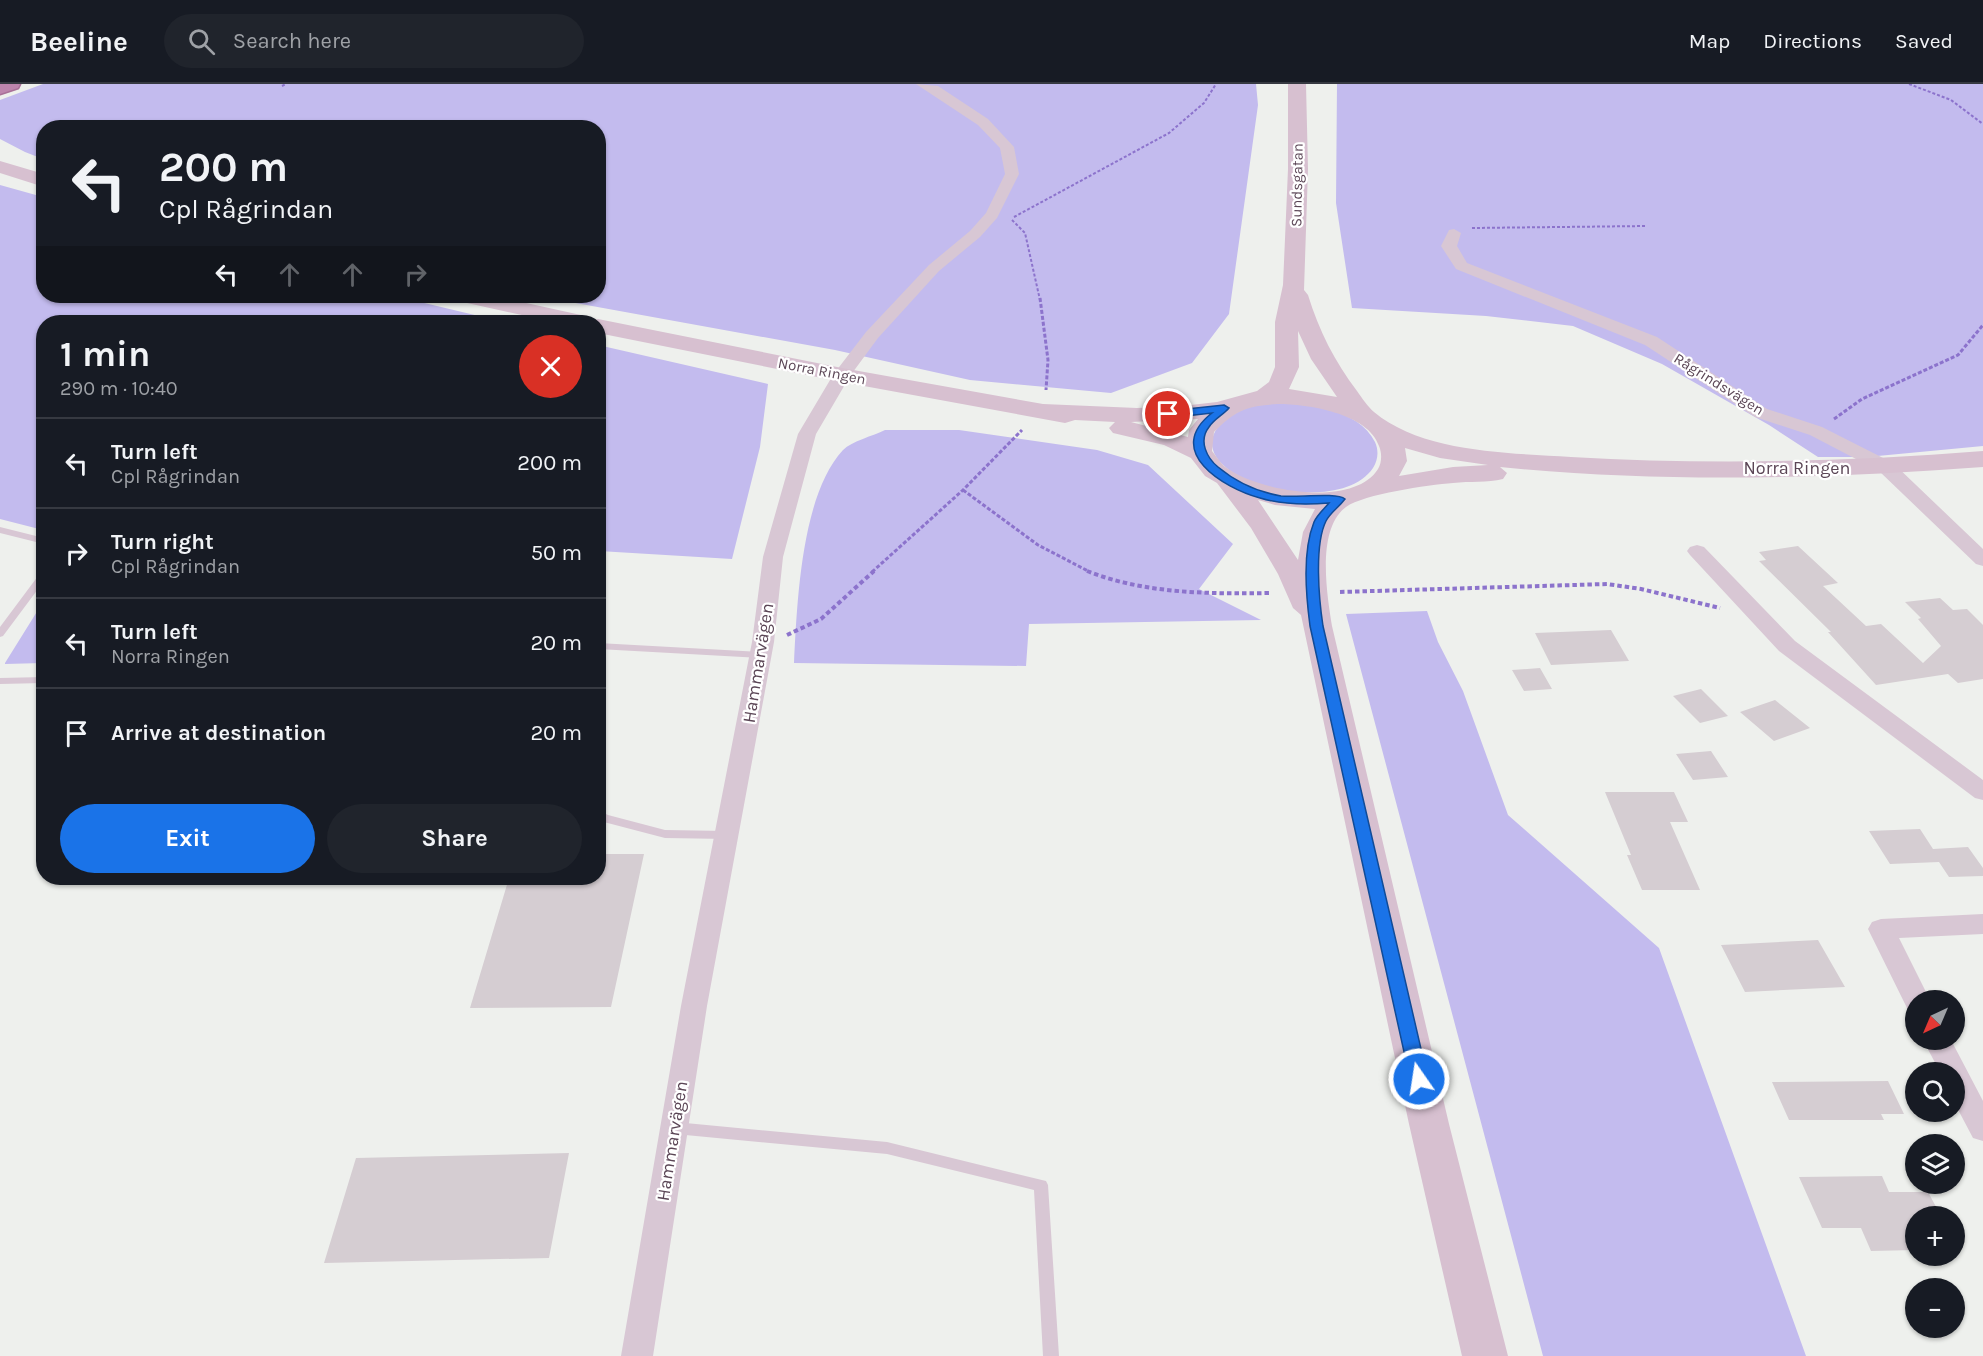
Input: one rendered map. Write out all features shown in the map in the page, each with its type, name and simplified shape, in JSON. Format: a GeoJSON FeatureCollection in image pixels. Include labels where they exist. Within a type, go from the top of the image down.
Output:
{"type":"FeatureCollection","features":[{"type":"Feature","properties":{"kind":"highway"},"geometry":{"type":"LineString","coordinates":[[0,88],[11,84]]}},
{"type":"Feature","properties":{"kind":"main road","name":"Sundsgatan"},"geometry":{"type":"LineString","coordinates":[[1265,397],[1280,385],[1287,367],[1286,321],[1294,285],[1298,169],[1297,84]]}},
{"type":"Feature","properties":{"kind":"main road"},"geometry":{"type":"LineString","coordinates":[[0,167],[36,178]]}},
{"type":"Feature","properties":{"kind":"main road","name":"Sundsgatan"},"geometry":{"type":"LineString","coordinates":[[1294,285],[1306,328],[1315,347],[1371,421],[1388,437],[1393,448],[1394,459],[1391,470],[1372,488]]}},
{"type":"Feature","properties":{"kind":"main road"},"geometry":{"type":"LineString","coordinates":[[497,303],[551,315]]}},
{"type":"Feature","properties":{"kind":"main road","name":"Norra Ringen"},"geometry":{"type":"LineString","coordinates":[[606,328],[842,375],[1133,416],[1224,408],[1246,400],[1265,397],[1286,396],[1317,400],[1346,408],[1411,444],[1456,454],[1611,468]]}},
{"type":"Feature","properties":{"kind":"main road","name":"Norra Ringen"},"geometry":{"type":"LineString","coordinates":[[1045,403],[1155,434],[1201,453]]}},
{"type":"Feature","properties":{"kind":"main road"},"geometry":{"type":"LineString","coordinates":[[1224,408],[1205,424],[1200,433],[1201,453],[1212,469],[1230,482],[1252,508],[1285,558],[1317,626]]}},
{"type":"Feature","properties":{"kind":"main road","name":"Norra Ringen"},"geometry":{"type":"LineString","coordinates":[[1230,482],[1254,492],[1301,501],[1339,499],[1372,488],[1453,475],[1611,468],[1887,467],[1983,459]]}},
{"type":"Feature","properties":{"kind":"main road"},"geometry":{"type":"LineString","coordinates":[[1339,499],[1321,520],[1317,534],[1311,588],[1317,626],[1429,1124],[1485,1356]]}},
{"type":"Feature","properties":{"kind":"street","name":"Hammarvägen"},"geometry":{"type":"LineString","coordinates":[[637,1356],[694,1006],[762,648],[773,557],[807,434],[842,375],[872,335],[934,268],[980,228],[992,214],[1012,174],[1007,147],[983,122],[934,89],[922,84]]}},
{"type":"Feature","properties":{"kind":"street","name":"Rågrindsvägen"},"geometry":{"type":"LineString","coordinates":[[1454,233],[1449,246],[1461,266],[1651,341],[1761,413],[1816,431],[1887,467],[1983,560]]}},
{"type":"Feature","properties":{"kind":"street"},"geometry":{"type":"LineString","coordinates":[[1697,550],[1787,646],[1983,792]]}},
{"type":"Feature","properties":{"kind":"street"},"geometry":{"type":"LineString","coordinates":[[1912,990],[1881,929],[1983,924]]}},
{"type":"Feature","properties":{"kind":"street"},"geometry":{"type":"LineString","coordinates":[[1965,1094],[1983,1129]]}},
{"type":"Feature","properties":{"kind":"lane"},"geometry":{"type":"LineString","coordinates":[[0,530],[36,539]]}},
{"type":"Feature","properties":{"kind":"lane"},"geometry":{"type":"LineString","coordinates":[[0,634],[36,585]]}},
{"type":"Feature","properties":{"kind":"lane"},"geometry":{"type":"LineString","coordinates":[[606,646],[762,648]]}},
{"type":"Feature","properties":{"kind":"lane"},"geometry":{"type":"LineString","coordinates":[[0,681],[36,680]]}},
{"type":"Feature","properties":{"kind":"lane"},"geometry":{"type":"LineString","coordinates":[[606,819],[665,834],[727,835]]}},
{"type":"Feature","properties":{"kind":"lane"},"geometry":{"type":"LineString","coordinates":[[675,1128],[887,1148],[1041,1185],[1051,1356]]}},
{"type":"Feature","properties":{"kind":"path"},"geometry":{"type":"LineString","coordinates":[[282,86],[286,84]]}},
{"type":"Feature","properties":{"kind":"path"},"geometry":{"type":"LineString","coordinates":[[1045,403],[1048,360],[1046,337],[1031,252],[1025,233],[1011,218],[1169,134],[1200,108],[1216,84]]}},
{"type":"Feature","properties":{"kind":"path"},"geometry":{"type":"LineString","coordinates":[[1909,84],[1951,100],[1983,124]]}},
{"type":"Feature","properties":{"kind":"path"},"geometry":{"type":"LineString","coordinates":[[1454,233],[1465,229],[1495,227],[1647,226]]}},
{"type":"Feature","properties":{"kind":"path"},"geometry":{"type":"LineString","coordinates":[[1816,431],[1862,399],[1959,355],[1983,325]]}},
{"type":"Feature","properties":{"kind":"path"},"geometry":{"type":"LineString","coordinates":[[762,648],[821,619],[963,490],[1025,427]]}},
{"type":"Feature","properties":{"kind":"path"},"geometry":{"type":"LineString","coordinates":[[963,490],[1030,540],[1058,557],[1114,580],[1154,589],[1197,594],[1274,593]]}},
{"type":"Feature","properties":{"kind":"path"},"geometry":{"type":"LineString","coordinates":[[1336,592],[1607,584],[1641,589],[1713,607],[1750,608]]}},
{"type":"Feature","properties":{"kind":"shaded area"},"geometry":{"type":"Polygon","coordinates":[[[43,84],[1256,84],[1258,105],[1229,314],[1192,363],[1111,393],[970,380],[835,350],[576,303],[606,303],[606,120],[36,120],[36,156],[0,139],[0,100],[43,84]]]}},
{"type":"Feature","properties":{"kind":"shaded area"},"geometry":{"type":"Polygon","coordinates":[[[1337,84],[1983,84],[1983,446],[1867,457],[1818,457],[1769,425],[1662,364],[1573,326],[1486,316],[1352,308],[1336,203],[1337,84]]]}},
{"type":"Feature","properties":{"kind":"shaded area"},"geometry":{"type":"Polygon","coordinates":[[[0,185],[36,195],[36,303],[424,303],[475,315],[36,315],[36,528],[0,519],[0,185]]]}},
{"type":"Feature","properties":{"kind":"shaded area"},"geometry":{"type":"Polygon","coordinates":[[[606,347],[768,384],[760,447],[732,559],[606,551],[606,347]]]}},
{"type":"Feature","properties":{"kind":"shaded area"},"geometry":{"type":"Polygon","coordinates":[[[1273,403],[1315,406],[1344,415],[1357,422],[1375,442],[1377,455],[1373,468],[1361,480],[1344,488],[1325,492],[1282,490],[1262,485],[1229,470],[1214,453],[1213,437],[1217,429],[1232,415],[1242,410],[1273,403]]]}},
{"type":"Feature","properties":{"kind":"shaded area"},"geometry":{"type":"Polygon","coordinates":[[[885,430],[959,430],[1097,450],[1148,465],[1233,544],[1199,589],[1261,620],[1029,624],[1026,666],[794,663],[804,551],[818,494],[829,470],[843,450],[857,441],[885,430]]]}},
{"type":"Feature","properties":{"kind":"shaded area"},"geometry":{"type":"Polygon","coordinates":[[[1427,611],[1438,642],[1463,691],[1508,815],[1659,948],[1806,1356],[1543,1356],[1346,614],[1427,611]]]}},
{"type":"Feature","properties":{"kind":"shaded area"},"geometry":{"type":"Polygon","coordinates":[[[36,613],[36,663],[5,663],[36,613]]]}},
{"type":"Feature","properties":{"kind":"building"},"geometry":{"type":"Polygon","coordinates":[[[1798,546],[1838,583],[1823,586],[1866,626],[1881,624],[1923,663],[1941,646],[1918,619],[1921,618],[1905,602],[1940,598],[1953,610],[1967,609],[1983,625],[1983,679],[1958,683],[1948,674],[1876,685],[1828,632],[1831,632],[1759,561],[1766,560],[1759,552],[1798,546]]]}},
{"type":"Feature","properties":{"kind":"building"},"geometry":{"type":"Polygon","coordinates":[[[1611,630],[1629,661],[1551,665],[1535,633],[1611,630]]]}},
{"type":"Feature","properties":{"kind":"building"},"geometry":{"type":"Polygon","coordinates":[[[1540,668],[1552,689],[1524,691],[1512,670],[1540,668]]]}},
{"type":"Feature","properties":{"kind":"building"},"geometry":{"type":"Polygon","coordinates":[[[1701,689],[1728,716],[1700,723],[1673,696],[1701,689]]]}},
{"type":"Feature","properties":{"kind":"building"},"geometry":{"type":"Polygon","coordinates":[[[1775,700],[1810,728],[1774,741],[1740,712],[1775,700]]]}},
{"type":"Feature","properties":{"kind":"building"},"geometry":{"type":"Polygon","coordinates":[[[1711,751],[1728,777],[1693,780],[1676,754],[1711,751]]]}},
{"type":"Feature","properties":{"kind":"building"},"geometry":{"type":"Polygon","coordinates":[[[1605,792],[1674,792],[1688,822],[1670,822],[1700,890],[1642,890],[1627,855],[1631,855],[1605,792]]]}},
{"type":"Feature","properties":{"kind":"building"},"geometry":{"type":"Polygon","coordinates":[[[1920,829],[1933,849],[1968,847],[1983,868],[1983,876],[1949,877],[1939,862],[1890,864],[1869,831],[1920,829]]]}},
{"type":"Feature","properties":{"kind":"building"},"geometry":{"type":"Polygon","coordinates":[[[606,854],[644,854],[611,1007],[470,1008],[507,885],[606,885],[606,854]]]}},
{"type":"Feature","properties":{"kind":"building"},"geometry":{"type":"Polygon","coordinates":[[[1818,940],[1845,987],[1745,992],[1721,945],[1818,940]]]}},
{"type":"Feature","properties":{"kind":"building"},"geometry":{"type":"Polygon","coordinates":[[[1888,1081],[1904,1114],[1881,1114],[1884,1120],[1789,1120],[1772,1082],[1888,1081]]]}},
{"type":"Feature","properties":{"kind":"building"},"geometry":{"type":"Polygon","coordinates":[[[569,1153],[549,1258],[324,1263],[356,1158],[569,1153]]]}},
{"type":"Feature","properties":{"kind":"building"},"geometry":{"type":"Polygon","coordinates":[[[1882,1176],[1889,1192],[1929,1194],[1936,1206],[1905,1206],[1905,1250],[1871,1251],[1861,1228],[1822,1228],[1799,1177],[1882,1176]]]}},
{"type":"Feature","properties":{"kind":"route"},"geometry":{"type":"LineString","coordinates":[[1168,414],[1224,408],[1205,424],[1198,443],[1207,464],[1230,482],[1263,495],[1281,499],[1321,501],[1339,499],[1321,520],[1313,559],[1311,588],[1322,654],[1419,1079]]}}]}
